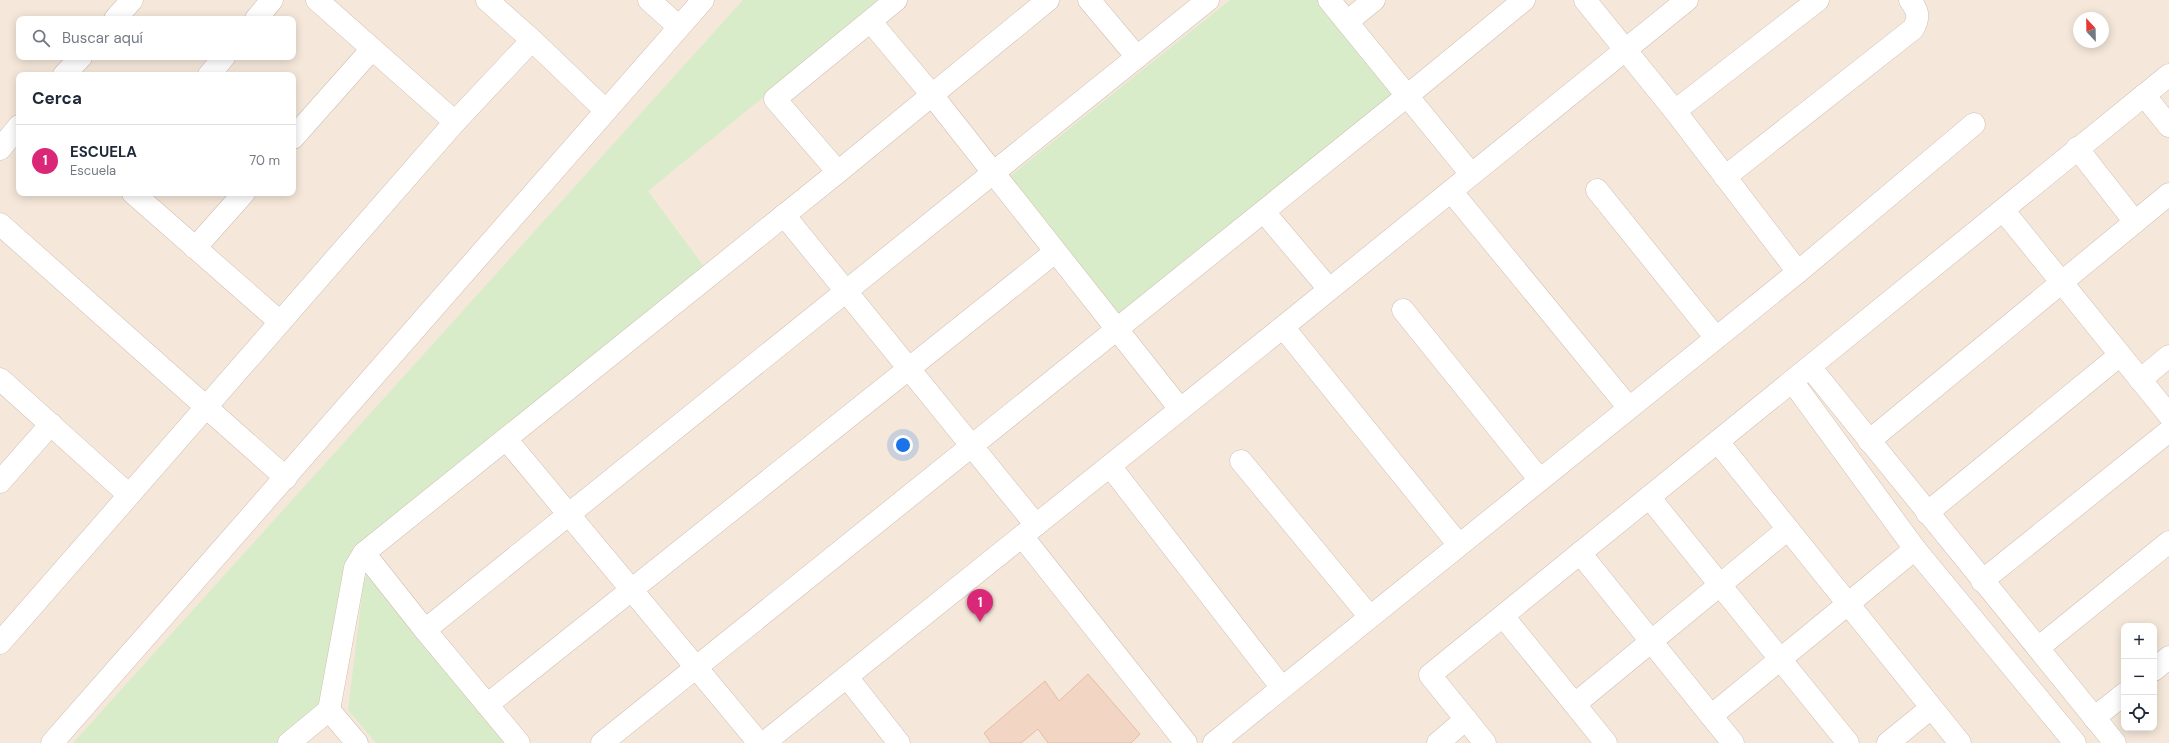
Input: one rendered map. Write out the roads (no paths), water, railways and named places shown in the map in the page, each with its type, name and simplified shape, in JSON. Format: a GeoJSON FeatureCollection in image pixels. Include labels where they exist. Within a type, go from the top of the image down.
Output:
{"type":"FeatureCollection","features":[{"type":"Feature","properties":{"kind":"street"},"geometry":{"type":"LineString","coordinates":[[118,16],[132,0]]}},
{"type":"Feature","properties":{"kind":"street"},"geometry":{"type":"LineString","coordinates":[[259,16],[272,0]]}},
{"type":"Feature","properties":{"kind":"street"},"geometry":{"type":"LineString","coordinates":[[316,0],[455,122]]}},
{"type":"Feature","properties":{"kind":"street"},"geometry":{"type":"LineString","coordinates":[[486,0],[532,40],[605,110]]}},
{"type":"Feature","properties":{"kind":"street"},"geometry":{"type":"LineString","coordinates":[[649,0],[679,27]]}},
{"type":"Feature","properties":{"kind":"street"},"geometry":{"type":"LineString","coordinates":[[52,743],[286,478],[605,110],[703,0]]}},
{"type":"Feature","properties":{"kind":"street"},"geometry":{"type":"LineString","coordinates":[[838,172],[775,99],[896,0]]}},
{"type":"Feature","properties":{"kind":"street"},"geometry":{"type":"LineString","coordinates":[[289,743],[329,710],[355,568],[364,553],[838,172],[1048,0]]}},
{"type":"Feature","properties":{"kind":"street"},"geometry":{"type":"LineString","coordinates":[[1089,0],[1138,57]]}},
{"type":"Feature","properties":{"kind":"street"},"geometry":{"type":"LineString","coordinates":[[425,630],[1208,0]]}},
{"type":"Feature","properties":{"kind":"street"},"geometry":{"type":"LineString","coordinates":[[1330,0],[1471,174]]}},
{"type":"Feature","properties":{"kind":"street"},"geometry":{"type":"LineString","coordinates":[[1347,22],[1374,0]]}},
{"type":"Feature","properties":{"kind":"street"},"geometry":{"type":"LineString","coordinates":[[602,743],[1264,212],[1524,0]]}},
{"type":"Feature","properties":{"kind":"street"},"geometry":{"type":"LineString","coordinates":[[1585,0],[1675,111],[1798,272]]}},
{"type":"Feature","properties":{"kind":"street"},"geometry":{"type":"LineString","coordinates":[[764,743],[1283,327],[1687,0]]}},
{"type":"Feature","properties":{"kind":"street"},"geometry":{"type":"LineString","coordinates":[[1675,111],[1818,0]]}},
{"type":"Feature","properties":{"kind":"street"},"geometry":{"type":"LineString","coordinates":[[1725,178],[1913,29],[1918,21],[1918,10],[1910,0]]}},
{"type":"Feature","properties":{"kind":"street"},"geometry":{"type":"LineString","coordinates":[[871,22],[932,95],[1180,409]]}},
{"type":"Feature","properties":{"kind":"street"},"geometry":{"type":"LineString","coordinates":[[0,643],[455,122],[532,40]]}},
{"type":"Feature","properties":{"kind":"street"},"geometry":{"type":"LineString","coordinates":[[296,135],[372,49]]}},
{"type":"Feature","properties":{"kind":"street"},"geometry":{"type":"LineString","coordinates":[[67,72],[78,60]]}},
{"type":"Feature","properties":{"kind":"street"},"geometry":{"type":"LineString","coordinates":[[212,72],[222,60]]}},
{"type":"Feature","properties":{"kind":"street"},"geometry":{"type":"LineString","coordinates":[[1485,743],[1430,675],[2003,210],[2077,148],[2169,75]]}},
{"type":"Feature","properties":{"kind":"street"},"geometry":{"type":"LineString","coordinates":[[2144,95],[2169,126]]}},
{"type":"Feature","properties":{"kind":"street"},"geometry":{"type":"LineString","coordinates":[[1214,743],[1798,272],[1974,124]]}},
{"type":"Feature","properties":{"kind":"street"},"geometry":{"type":"LineString","coordinates":[[0,149],[16,130]]}},
{"type":"Feature","properties":{"kind":"street"},"geometry":{"type":"LineString","coordinates":[[2077,148],[2135,222]]}},
{"type":"Feature","properties":{"kind":"street"},"geometry":{"type":"LineString","coordinates":[[1597,190],[1716,338]]}},
{"type":"Feature","properties":{"kind":"street"},"geometry":{"type":"LineString","coordinates":[[1450,191],[1629,408]]}},
{"type":"Feature","properties":{"kind":"street"},"geometry":{"type":"LineString","coordinates":[[1869,441],[2169,194]]}},
{"type":"Feature","properties":{"kind":"street"},"geometry":{"type":"LineString","coordinates":[[136,196],[280,322]]}},
{"type":"Feature","properties":{"kind":"street"},"geometry":{"type":"LineString","coordinates":[[195,248],[241,196]]}},
{"type":"Feature","properties":{"kind":"street"},"geometry":{"type":"LineString","coordinates":[[2003,210],[2169,415]]}},
{"type":"Feature","properties":{"kind":"street"},"geometry":{"type":"LineString","coordinates":[[1264,212],[1329,289]]}},
{"type":"Feature","properties":{"kind":"street"},"geometry":{"type":"LineString","coordinates":[[784,215],[972,446],[1029,531],[1186,743]]}},
{"type":"Feature","properties":{"kind":"street"},"geometry":{"type":"LineString","coordinates":[[0,224],[286,478]]}},
{"type":"Feature","properties":{"kind":"street"},"geometry":{"type":"LineString","coordinates":[[487,705],[1055,252]]}},
{"type":"Feature","properties":{"kind":"street"},"geometry":{"type":"LineString","coordinates":[[1403,310],[1540,480]]}},
{"type":"Feature","properties":{"kind":"street"},"geometry":{"type":"LineString","coordinates":[[1283,327],[1459,545]]}},
{"type":"Feature","properties":{"kind":"street"},"geometry":{"type":"LineString","coordinates":[[1927,513],[2120,355]]}},
{"type":"Feature","properties":{"kind":"street"},"geometry":{"type":"LineString","coordinates":[[2140,380],[2169,356]]}},
{"type":"Feature","properties":{"kind":"street"},"geometry":{"type":"LineString","coordinates":[[1810,367],[1982,581],[2115,743]]}},
{"type":"Feature","properties":{"kind":"street"},"geometry":{"type":"LineString","coordinates":[[0,379],[129,494]]}},
{"type":"Feature","properties":{"kind":"street"},"geometry":{"type":"LineString","coordinates":[[1792,381],[1915,549],[2074,743]]}},
{"type":"Feature","properties":{"kind":"street"},"geometry":{"type":"LineString","coordinates":[[0,482],[51,424]]}},
{"type":"Feature","properties":{"kind":"street"},"geometry":{"type":"LineString","coordinates":[[1982,581],[2169,431]]}},
{"type":"Feature","properties":{"kind":"street"},"geometry":{"type":"LineString","coordinates":[[506,439],[759,743]]}},
{"type":"Feature","properties":{"kind":"street"},"geometry":{"type":"LineString","coordinates":[[1718,442],[1960,743]]}},
{"type":"Feature","properties":{"kind":"street"},"geometry":{"type":"LineString","coordinates":[[1241,461],[1370,617]]}},
{"type":"Feature","properties":{"kind":"street"},"geometry":{"type":"LineString","coordinates":[[1110,466],[1282,688]]}},
{"type":"Feature","properties":{"kind":"street"},"geometry":{"type":"LineString","coordinates":[[1649,497],[1848,743]]}},
{"type":"Feature","properties":{"kind":"street"},"geometry":{"type":"LineString","coordinates":[[1575,704],[1788,529]]}},
{"type":"Feature","properties":{"kind":"street"},"geometry":{"type":"LineString","coordinates":[[2038,648],[2169,542]]}},
{"type":"Feature","properties":{"kind":"street"},"geometry":{"type":"LineString","coordinates":[[1712,716],[1782,660],[1915,549]]}},
{"type":"Feature","properties":{"kind":"street"},"geometry":{"type":"LineString","coordinates":[[364,553],[425,630],[519,743]]}},
{"type":"Feature","properties":{"kind":"street"},"geometry":{"type":"LineString","coordinates":[[1580,553],[1733,743]]}},
{"type":"Feature","properties":{"kind":"street"},"geometry":{"type":"LineString","coordinates":[[1503,616],[1606,743]]}},
{"type":"Feature","properties":{"kind":"street"},"geometry":{"type":"LineString","coordinates":[[2157,668],[2169,658]]}},
{"type":"Feature","properties":{"kind":"street"},"geometry":{"type":"LineString","coordinates":[[847,677],[899,743]]}},
{"type":"Feature","properties":{"kind":"street"},"geometry":{"type":"LineString","coordinates":[[2094,718],[2123,695]]}},
{"type":"Feature","properties":{"kind":"street"},"geometry":{"type":"LineString","coordinates":[[1888,743],[1932,708]]}},
{"type":"Feature","properties":{"kind":"street"},"geometry":{"type":"LineString","coordinates":[[329,710],[357,743]]}},
{"type":"Feature","properties":{"kind":"street"},"geometry":{"type":"LineString","coordinates":[[1438,743],[1466,719]]}},
{"type":"Feature","properties":{"kind":"place","name":"ESCUELA"},"geometry":{"type":"Point","coordinates":[980,622]}}]}
